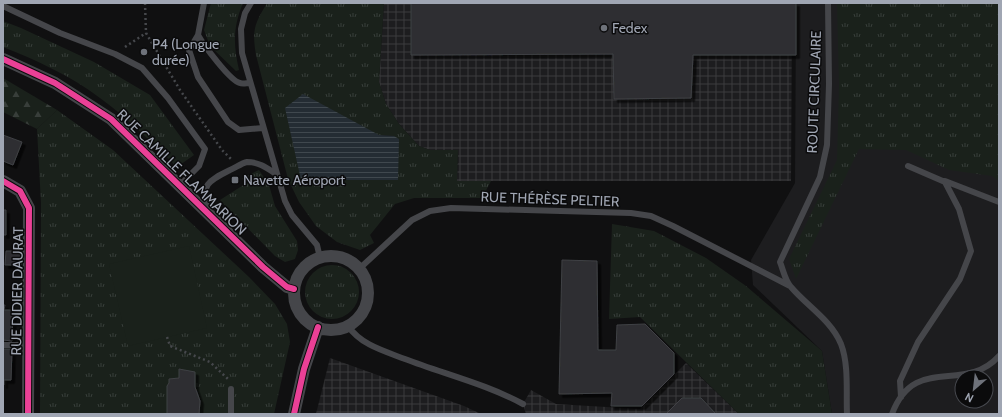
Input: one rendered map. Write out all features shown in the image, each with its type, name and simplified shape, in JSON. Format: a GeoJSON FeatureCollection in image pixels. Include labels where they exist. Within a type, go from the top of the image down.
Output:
{"type":"FeatureCollection","features":[{"type":"Feature","properties":{"kind":"street","name":"RUE CAMILLE FLAMMARION"},"geometry":{"type":"LineString","coordinates":[[3,59],[55,83],[111,119],[263,267],[287,287],[294,289]]}},
{"type":"Feature","properties":{"kind":"street","name":"RUE DIDIER DAURAT"},"geometry":{"type":"LineString","coordinates":[[3,181],[20,191],[30,208],[28,414]]}},
{"type":"Feature","properties":{"kind":"street"},"geometry":{"type":"LineString","coordinates":[[331,256],[342,257],[359,269],[365,279],[368,289],[367,300],[360,315],[348,326],[338,329],[318,327],[308,321],[300,312],[295,301],[294,289],[302,270],[310,262],[331,256]]}},
{"type":"Feature","properties":{"kind":"street"},"geometry":{"type":"LineString","coordinates":[[294,414],[304,369],[318,327]]}},
{"type":"Feature","properties":{"kind":"lane"},"geometry":{"type":"LineString","coordinates":[[204,3],[198,35],[189,50],[198,77],[228,122],[239,130],[263,128]]}},
{"type":"Feature","properties":{"kind":"lane"},"geometry":{"type":"LineString","coordinates":[[251,3],[245,13],[241,29],[242,54],[249,83],[284,201],[292,215],[317,245],[320,258]]}},
{"type":"Feature","properties":{"kind":"lane","name":"ROUTE CIRCULAIRE"},"geometry":{"type":"LineString","coordinates":[[828,3],[829,84],[827,145],[820,177],[780,262],[790,286],[813,307],[841,343],[845,358],[847,414]]}},
{"type":"Feature","properties":{"kind":"lane"},"geometry":{"type":"LineString","coordinates":[[6,7],[60,33],[114,54],[142,68],[168,98],[205,149],[199,166],[180,185]]}},
{"type":"Feature","properties":{"kind":"lane"},"geometry":{"type":"LineString","coordinates":[[198,35],[204,46],[232,78],[240,84],[249,83]]}},
{"type":"Feature","properties":{"kind":"lane"},"geometry":{"type":"LineString","coordinates":[[210,214],[204,200],[205,187],[213,179],[246,162],[259,164],[276,174]]}},
{"type":"Feature","properties":{"kind":"lane"},"geometry":{"type":"LineString","coordinates":[[908,166],[999,202]]}},
{"type":"Feature","properties":{"kind":"lane"},"geometry":{"type":"LineString","coordinates":[[901,397],[900,381],[918,342],[960,279],[970,251],[959,208],[945,182],[941,180]]}},
{"type":"Feature","properties":{"kind":"lane","name":"RUE THÉRÈSE PELTIER"},"geometry":{"type":"LineString","coordinates":[[359,269],[412,220],[430,211],[451,208],[631,213],[651,216],[790,286]]}},
{"type":"Feature","properties":{"kind":"lane"},"geometry":{"type":"LineString","coordinates":[[348,326],[354,335],[373,347],[440,373],[505,394],[523,404]]}},
{"type":"Feature","properties":{"kind":"lane"},"geometry":{"type":"LineString","coordinates":[[3,345],[28,345]]}},
{"type":"Feature","properties":{"kind":"lane"},"geometry":{"type":"LineString","coordinates":[[892,414],[901,397],[908,388],[922,380],[936,377],[969,375],[992,364],[999,356]]}},
{"type":"Feature","properties":{"kind":"lane"},"geometry":{"type":"LineString","coordinates":[[231,389],[231,414]]}},
{"type":"Feature","properties":{"kind":"path"},"geometry":{"type":"LineString","coordinates":[[145,3],[146,33],[180,90],[222,150],[233,160],[236,167]]}},
{"type":"Feature","properties":{"kind":"path"},"geometry":{"type":"LineString","coordinates":[[166,337],[170,346],[210,362],[231,382],[231,389]]}},
{"type":"Feature","properties":{"kind":"shaded area"},"geometry":{"type":"Polygon","coordinates":[[[384,3],[792,3],[791,181],[457,181],[458,150],[430,150],[419,146],[399,124],[386,104],[379,82],[384,3]]]}},
{"type":"Feature","properties":{"kind":"shaded area"},"geometry":{"type":"Polygon","coordinates":[[[796,3],[999,3],[999,414],[832,414],[822,351],[753,285],[751,260],[795,183],[796,3]]]}},
{"type":"Feature","properties":{"kind":"shaded area"},"geometry":{"type":"Polygon","coordinates":[[[303,94],[379,135],[394,136],[399,139],[398,180],[301,180],[285,108],[303,94]]]}},
{"type":"Feature","properties":{"kind":"shaded area"},"geometry":{"type":"Polygon","coordinates":[[[330,358],[464,406],[481,414],[316,414],[330,358]]]}},
{"type":"Feature","properties":{"kind":"shaded area"},"geometry":{"type":"Polygon","coordinates":[[[686,363],[739,414],[526,414],[523,404],[531,390],[556,404],[640,409],[686,363]]]}},
{"type":"Feature","properties":{"kind":"green space"},"geometry":{"type":"Polygon","coordinates":[[[211,3],[243,3],[237,20],[235,36],[239,70],[236,71],[210,46],[204,30],[211,3]]]}},
{"type":"Feature","properties":{"kind":"green space"},"geometry":{"type":"Polygon","coordinates":[[[267,3],[384,3],[379,82],[386,104],[399,124],[419,146],[430,150],[458,150],[457,181],[491,181],[482,198],[414,198],[395,204],[370,235],[374,243],[360,250],[337,242],[316,226],[299,202],[288,179],[256,55],[254,33],[267,3]],[[379,135],[301,180],[393,136],[379,135]]]}},
{"type":"Feature","properties":{"kind":"green space"},"geometry":{"type":"Polygon","coordinates":[[[837,3],[999,3],[999,181],[992,176],[949,170],[906,150],[859,149],[796,279],[789,259],[837,160],[839,85],[837,3]]]}},
{"type":"Feature","properties":{"kind":"green space"},"geometry":{"type":"Polygon","coordinates":[[[3,21],[94,62],[150,95],[194,155],[177,167],[130,122],[89,90],[53,69],[3,47],[3,21]]]}},
{"type":"Feature","properties":{"kind":"green space"},"geometry":{"type":"Polygon","coordinates":[[[3,78],[57,110],[37,129],[3,112],[3,78]]]}},
{"type":"Feature","properties":{"kind":"green space"},"geometry":{"type":"Polygon","coordinates":[[[57,110],[113,150],[249,277],[275,304],[287,324],[290,342],[274,414],[40,414],[41,203],[37,129],[57,110]]]}},
{"type":"Feature","properties":{"kind":"green space"},"geometry":{"type":"Polygon","coordinates":[[[259,170],[269,185],[275,206],[297,241],[298,250],[295,259],[285,262],[275,256],[220,200],[245,184],[242,178],[259,170]]]}},
{"type":"Feature","properties":{"kind":"green space"},"geometry":{"type":"Polygon","coordinates":[[[612,224],[654,231],[706,258],[746,286],[822,351],[832,414],[739,414],[640,317],[609,319],[612,224]]]}},
{"type":"Feature","properties":{"kind":"green space"},"geometry":{"type":"Polygon","coordinates":[[[189,246],[207,328],[128,346],[109,264],[189,246]]]}},
{"type":"Feature","properties":{"kind":"green space"},"geometry":{"type":"Polygon","coordinates":[[[332,265],[342,267],[351,273],[357,282],[359,292],[357,302],[351,311],[342,317],[332,319],[322,317],[313,311],[307,302],[305,292],[307,282],[313,273],[322,267],[332,265]]]}},
{"type":"Feature","properties":{"kind":"building","name":"Fedex"},"geometry":{"type":"Polygon","coordinates":[[[411,3],[796,3],[796,55],[693,55],[691,98],[614,99],[613,54],[411,55],[411,3]]]}},
{"type":"Feature","properties":{"kind":"building"},"geometry":{"type":"Polygon","coordinates":[[[3,135],[22,142],[13,165],[3,161],[3,135]]]}},
{"type":"Feature","properties":{"kind":"building"},"geometry":{"type":"Polygon","coordinates":[[[3,210],[6,210],[6,235],[3,235],[3,210]]]}},
{"type":"Feature","properties":{"kind":"building"},"geometry":{"type":"Polygon","coordinates":[[[6,251],[22,251],[21,265],[5,265],[6,251]]]}},
{"type":"Feature","properties":{"kind":"building"},"geometry":{"type":"Polygon","coordinates":[[[562,260],[597,261],[598,350],[616,350],[617,325],[645,324],[674,353],[674,374],[642,406],[611,406],[612,393],[559,394],[562,260]]]}},
{"type":"Feature","properties":{"kind":"building"},"geometry":{"type":"Polygon","coordinates":[[[3,305],[5,305],[4,310],[13,310],[12,341],[3,340],[3,305]]]}},
{"type":"Feature","properties":{"kind":"building"},"geometry":{"type":"Polygon","coordinates":[[[3,349],[12,349],[11,380],[4,380],[4,385],[3,385],[3,349]]]}},
{"type":"Feature","properties":{"kind":"building"},"geometry":{"type":"Polygon","coordinates":[[[179,369],[195,372],[195,387],[200,401],[199,414],[167,414],[167,386],[169,379],[179,378],[179,369]]]}},
{"type":"Feature","properties":{"kind":"building"},"geometry":{"type":"Polygon","coordinates":[[[682,398],[701,398],[716,414],[666,414],[682,398]]]}},
{"type":"Feature","properties":{"kind":"cycle path"},"geometry":{"type":"LineString","coordinates":[[3,59],[55,83],[111,119],[263,267],[287,287],[294,289]]}},
{"type":"Feature","properties":{"kind":"cycle path"},"geometry":{"type":"LineString","coordinates":[[3,181],[20,191],[29,208],[28,414]]}},
{"type":"Feature","properties":{"kind":"cycle path"},"geometry":{"type":"LineString","coordinates":[[294,414],[304,369],[318,327]]}},
{"type":"Feature","properties":{"kind":"place","name":"Fedex"},"geometry":{"type":"Point","coordinates":[604,28]}},
{"type":"Feature","properties":{"kind":"place","name":"P4 (Longue durée)"},"geometry":{"type":"Point","coordinates":[144,52]}},
{"type":"Feature","properties":{"kind":"place","name":"Navette Aéroport"},"geometry":{"type":"Point","coordinates":[235,180]}}]}
